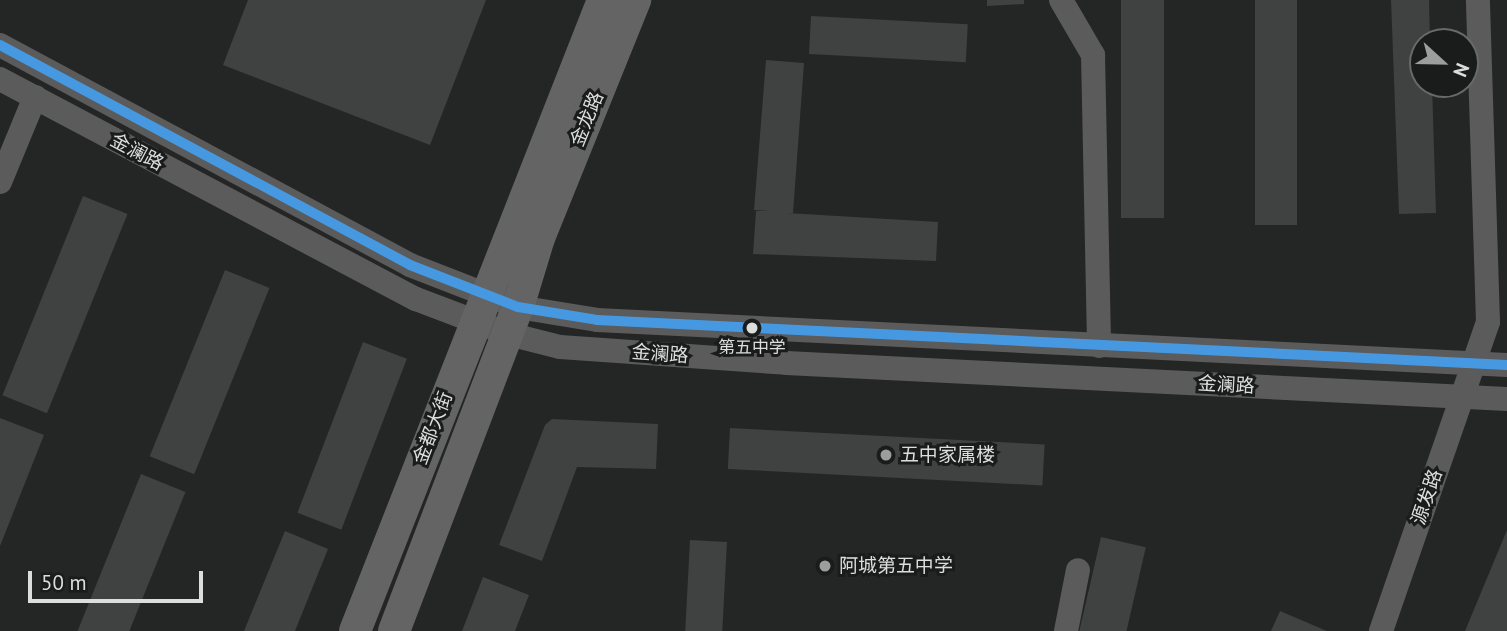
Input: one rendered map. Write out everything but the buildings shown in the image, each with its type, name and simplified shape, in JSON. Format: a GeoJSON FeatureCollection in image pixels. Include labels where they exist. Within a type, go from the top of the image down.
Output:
{"type":"FeatureCollection","features":[{"type":"Feature","properties":{"kind":"main road","name":"金龙路"},"geometry":{"type":"LineString","coordinates":[[527,232],[603,0]]}},
{"type":"Feature","properties":{"kind":"main road","name":"金龙路"},"geometry":{"type":"LineString","coordinates":[[527,232],[635,0]]}},
{"type":"Feature","properties":{"kind":"main road","name":"金都大街"},"geometry":{"type":"LineString","coordinates":[[355,631],[480,307],[527,232]]}},
{"type":"Feature","properties":{"kind":"main road","name":"金都大街"},"geometry":{"type":"LineString","coordinates":[[394,631],[513,320],[527,232]]}},
{"type":"Feature","properties":{"kind":"street"},"geometry":{"type":"LineString","coordinates":[[1061,0],[1093,55],[1099,346]]}},
{"type":"Feature","properties":{"kind":"street","name":"源发路"},"geometry":{"type":"LineString","coordinates":[[1381,631],[1488,322],[1478,0]]}},
{"type":"Feature","properties":{"kind":"street","name":"金澜路"},"geometry":{"type":"LineString","coordinates":[[0,46],[410,265],[480,307]]}},
{"type":"Feature","properties":{"kind":"street","name":"金澜路"},"geometry":{"type":"LineString","coordinates":[[0,79],[362,273],[480,307],[513,320],[560,347],[786,363],[1507,399]]}},
{"type":"Feature","properties":{"kind":"street"},"geometry":{"type":"LineString","coordinates":[[0,182],[34,97]]}},
{"type":"Feature","properties":{"kind":"street","name":"金澜路"},"geometry":{"type":"LineString","coordinates":[[513,320],[597,320],[1507,365]]}},
{"type":"Feature","properties":{"kind":"street"},"geometry":{"type":"LineString","coordinates":[[1066,631],[1079,570]]}},
{"type":"Feature","properties":{"kind":"transit line"},"geometry":{"type":"LineString","coordinates":[[0,45],[410,265],[518,307],[597,320],[1507,365]]}},
{"type":"Feature","properties":{"kind":"place","name":"第五中学"},"geometry":{"type":"Point","coordinates":[752,328]}},
{"type":"Feature","properties":{"kind":"place","name":"五中家属楼"},"geometry":{"type":"Point","coordinates":[886,455]}},
{"type":"Feature","properties":{"kind":"place","name":"阿城第五中学"},"geometry":{"type":"Point","coordinates":[825,566]}}]}
